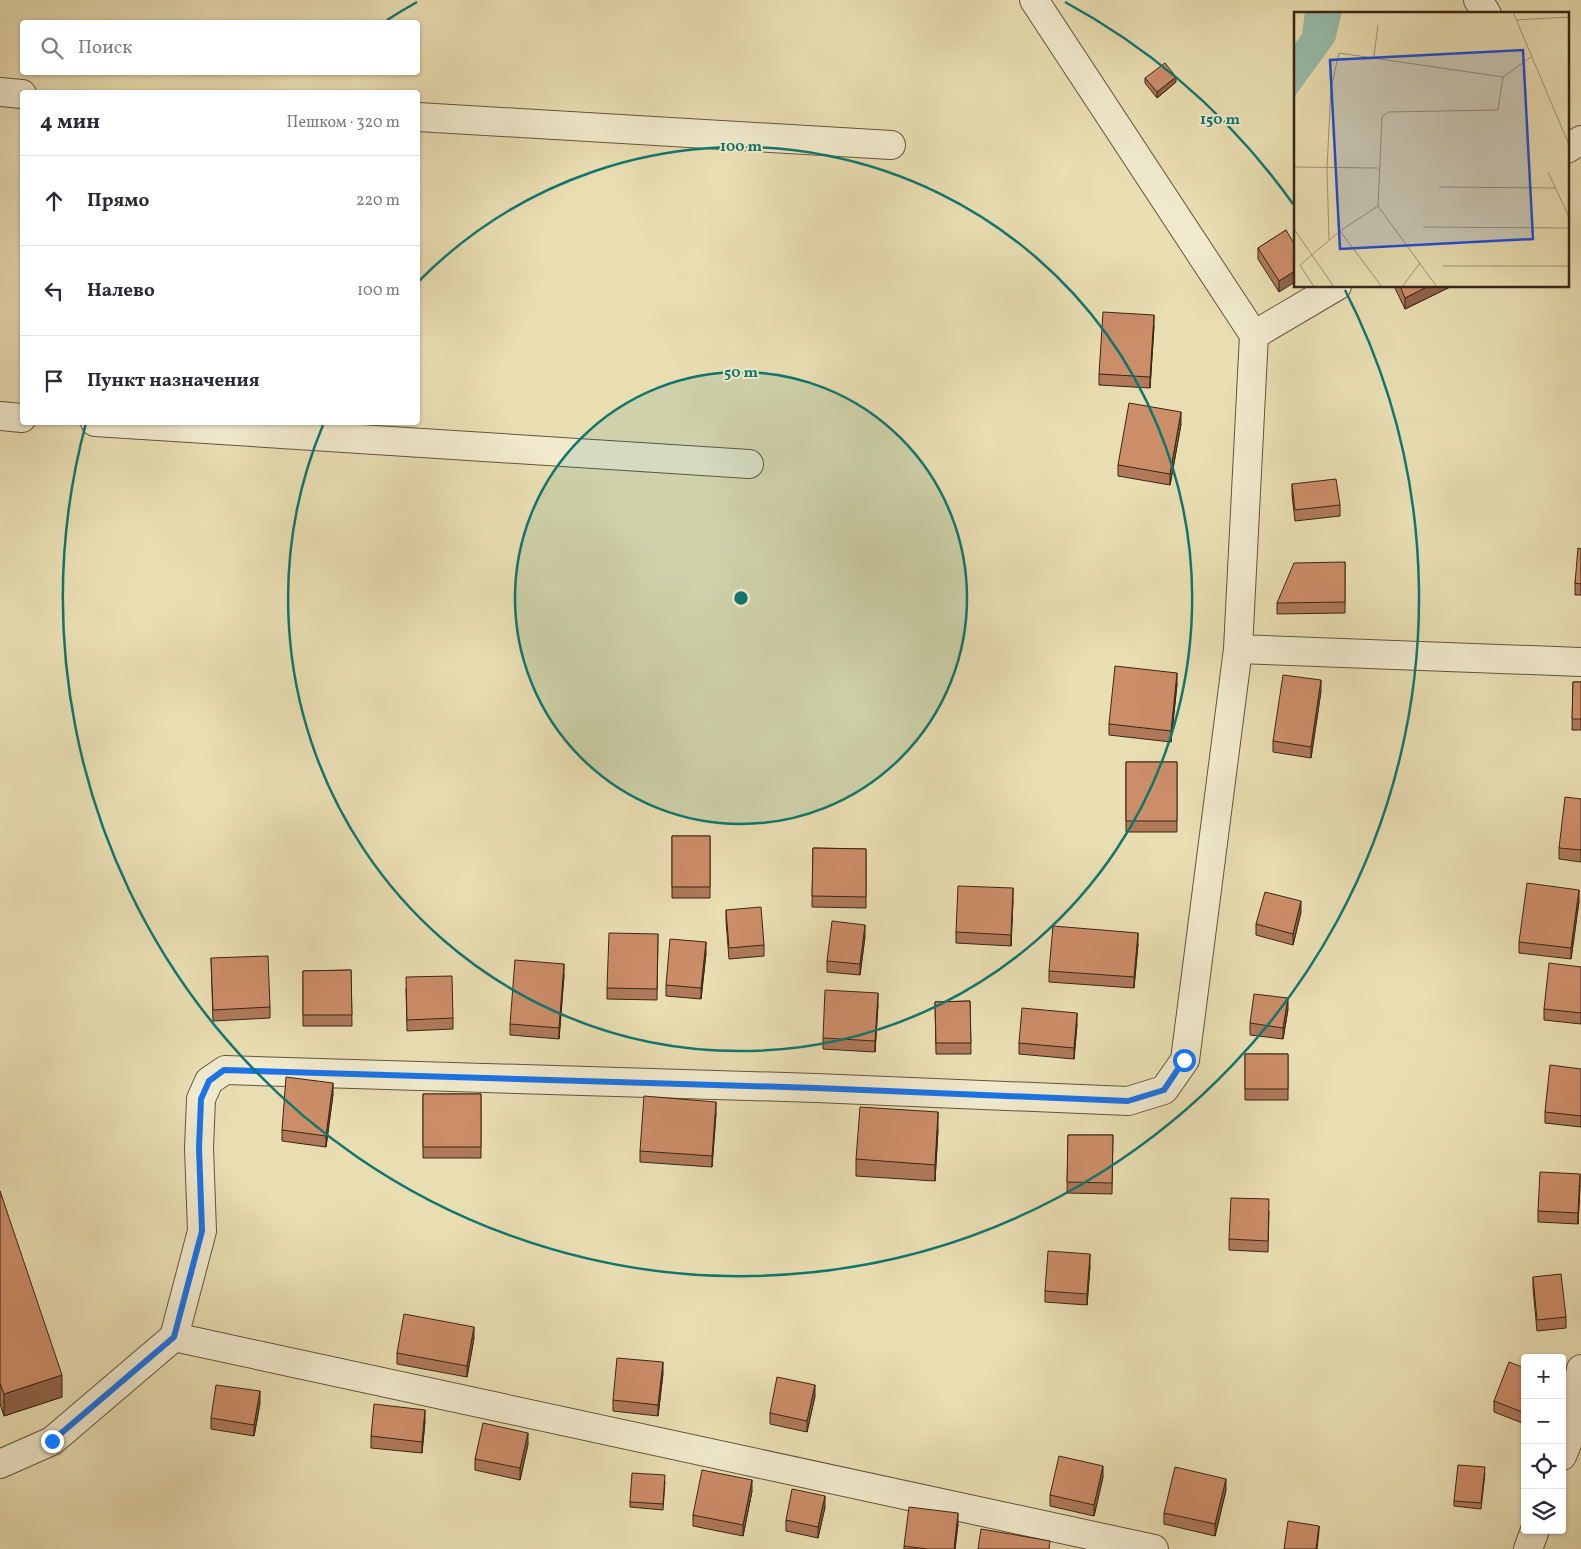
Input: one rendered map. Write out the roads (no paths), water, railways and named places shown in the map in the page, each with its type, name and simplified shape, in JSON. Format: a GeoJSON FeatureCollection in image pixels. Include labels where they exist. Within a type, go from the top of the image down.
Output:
{"type":"FeatureCollection","features":[{"type":"Feature","properties":{"kind":"street"},"geometry":{"type":"LineString","coordinates":[[0,1464],[52,1441],[174,1337],[202,1231],[199,1148],[201,1099],[209,1081],[224,1070],[806,1088],[1128,1101],[1164,1090],[1184,1060],[1238,649],[1254,335],[1034,0]]}},
{"type":"Feature","properties":{"kind":"street"},"geometry":{"type":"LineString","coordinates":[[1478,0],[1486,12]]}},
{"type":"Feature","properties":{"kind":"street"},"geometry":{"type":"LineString","coordinates":[[0,92],[20,94]]}},
{"type":"Feature","properties":{"kind":"street"},"geometry":{"type":"LineString","coordinates":[[420,117],[891,145]]}},
{"type":"Feature","properties":{"kind":"street"},"geometry":{"type":"LineString","coordinates":[[1254,335],[1334,288]]}},
{"type":"Feature","properties":{"kind":"street"},"geometry":{"type":"LineString","coordinates":[[0,416],[20,418]]}},
{"type":"Feature","properties":{"kind":"street"},"geometry":{"type":"LineString","coordinates":[[142,425],[749,464]]}},
{"type":"Feature","properties":{"kind":"street"},"geometry":{"type":"LineString","coordinates":[[1238,649],[1581,662]]}},
{"type":"Feature","properties":{"kind":"street"},"geometry":{"type":"LineString","coordinates":[[174,1337],[1154,1549]]}},
{"type":"Feature","properties":{"kind":"street"},"geometry":{"type":"LineString","coordinates":[[1566,1446],[1581,1369]]}},
{"type":"Feature","properties":{"kind":"street"},"geometry":{"type":"LineString","coordinates":[[1528,1549],[1534,1534]]}}]}
